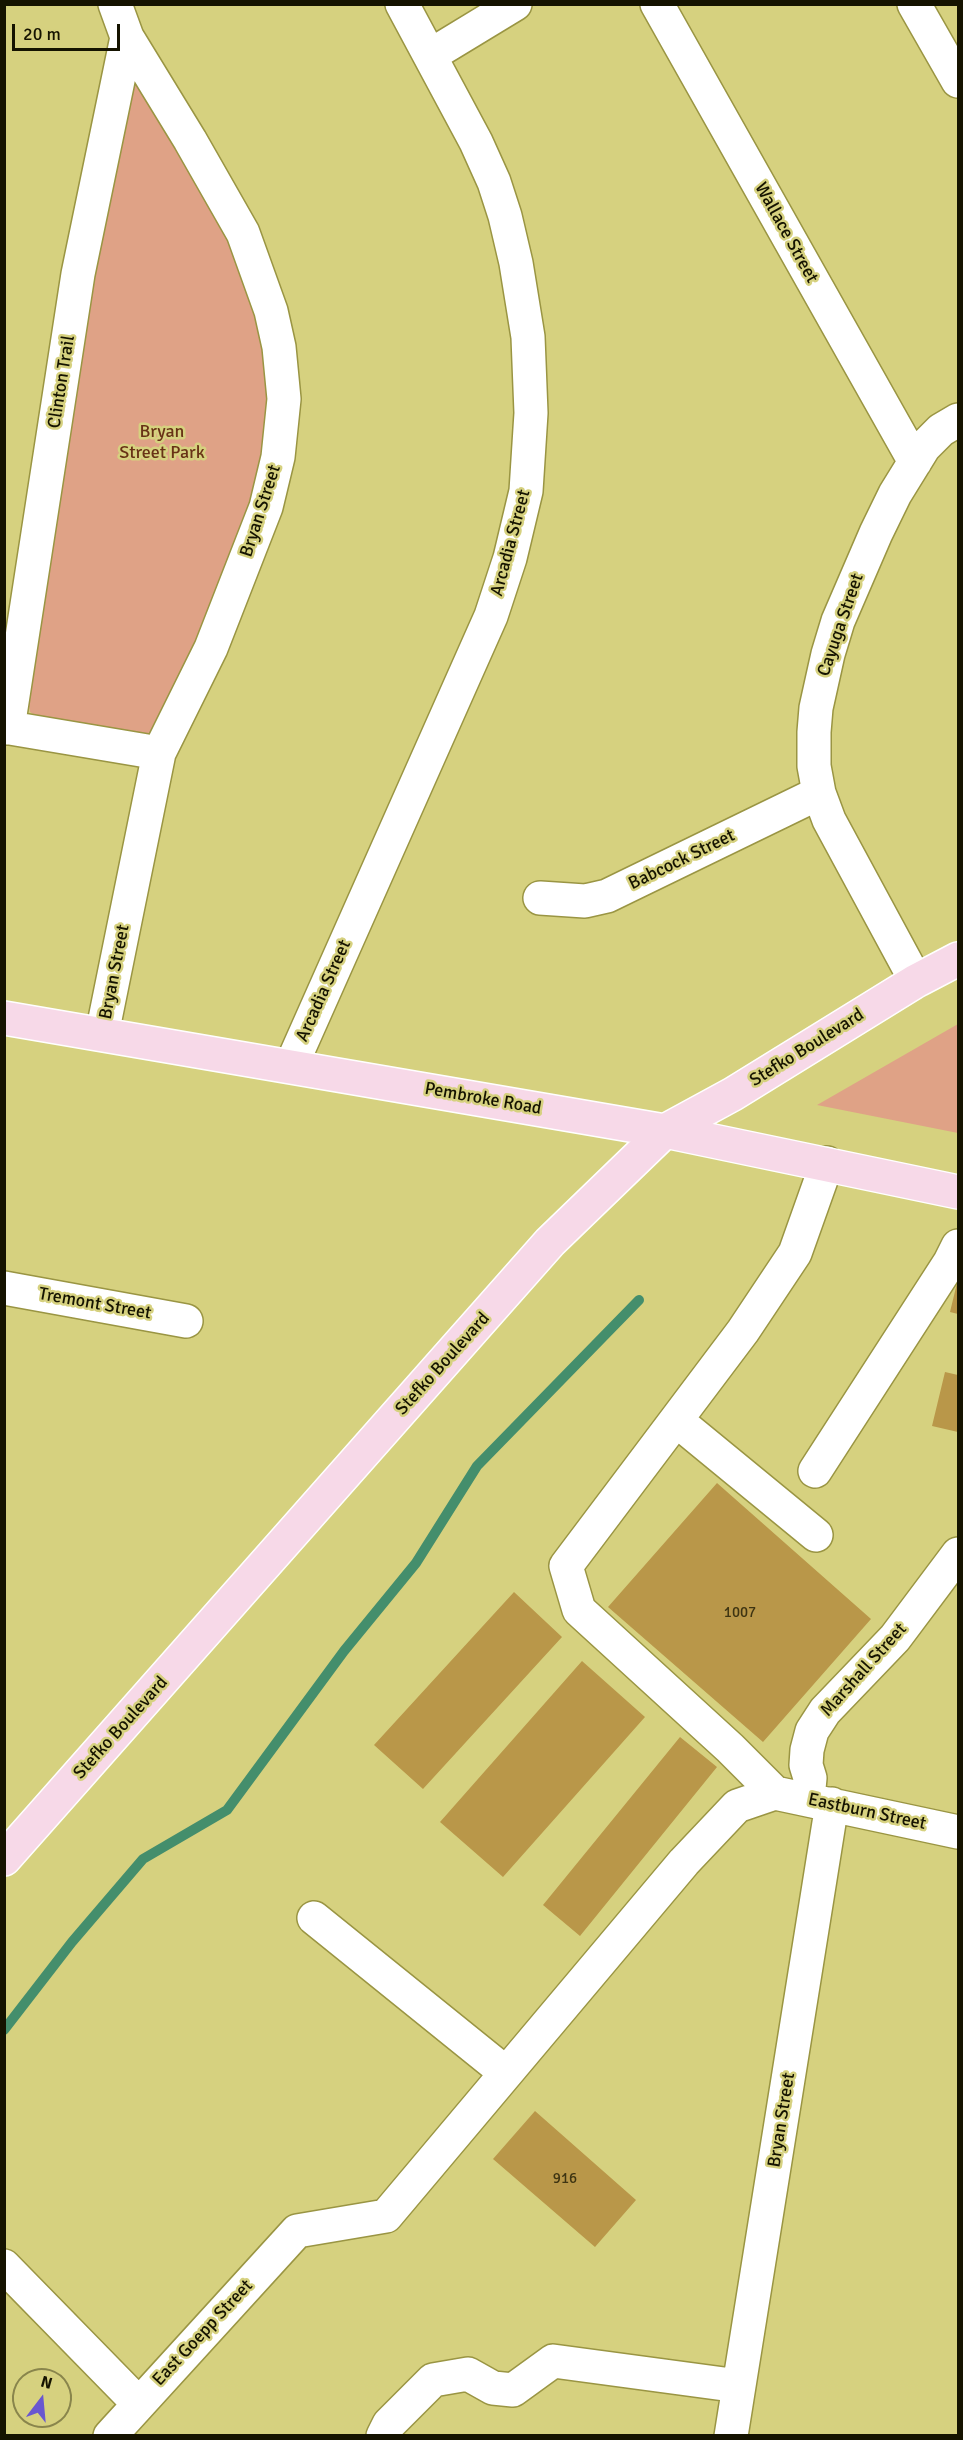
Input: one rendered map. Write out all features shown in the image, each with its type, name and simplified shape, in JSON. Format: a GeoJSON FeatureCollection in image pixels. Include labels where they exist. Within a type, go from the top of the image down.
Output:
{"type":"FeatureCollection","features":[{"type":"Feature","properties":{"kind":"main road","name":"Stefko Boulevard"},"geometry":{"type":"LineString","coordinates":[[4,1859],[550,1242],[665,1131],[733,1094],[916,981],[958,959]]}},
{"type":"Feature","properties":{"kind":"main road","name":"Pembroke Road"},"geometry":{"type":"LineString","coordinates":[[4,1018],[665,1131],[958,1192]]}},
{"type":"Feature","properties":{"kind":"street","name":"Bryan Street"},"geometry":{"type":"LineString","coordinates":[[102,1034],[159,753],[211,648],[266,507],[278,458],[284,399],[279,347],[271,311],[243,233],[127,37],[115,4]]}},
{"type":"Feature","properties":{"kind":"street","name":"Arcadia Street"},"geometry":{"type":"LineString","coordinates":[[291,1066],[491,616],[510,558],[526,491],[531,413],[528,337],[516,263],[505,216],[494,182],[476,142],[402,4]]}},
{"type":"Feature","properties":{"kind":"street"},"geometry":{"type":"LineString","coordinates":[[431,55],[515,4]]}},
{"type":"Feature","properties":{"kind":"street","name":"Wallace Street"},"geometry":{"type":"LineString","coordinates":[[657,4],[915,462]]}},
{"type":"Feature","properties":{"kind":"street"},"geometry":{"type":"LineString","coordinates":[[914,4],[958,81]]}},
{"type":"Feature","properties":{"kind":"street","name":"Clinton Trail"},"geometry":{"type":"LineString","coordinates":[[6,728],[78,274],[127,37]]}},
{"type":"Feature","properties":{"kind":"street","name":"Cayuga Street"},"geometry":{"type":"LineString","coordinates":[[916,981],[829,820],[819,793],[814,766],[814,732],[816,708],[838,621],[876,533],[924,447],[941,430],[958,420]]}},
{"type":"Feature","properties":{"kind":"street"},"geometry":{"type":"LineString","coordinates":[[6,728],[159,753]]}},
{"type":"Feature","properties":{"kind":"street","name":"Babcock Street"},"geometry":{"type":"LineString","coordinates":[[540,898],[585,901],[607,896],[819,793]]}},
{"type":"Feature","properties":{"kind":"street"},"geometry":{"type":"LineString","coordinates":[[314,1918],[506,2073],[684,1862],[729,1814],[737,1806],[774,1793],[730,1748],[579,1610],[566,1566],[743,1331],[795,1253],[827,1164]]}},
{"type":"Feature","properties":{"kind":"street"},"geometry":{"type":"LineString","coordinates":[[816,1471],[958,1246]]}},
{"type":"Feature","properties":{"kind":"street","name":"Tremont Street"},"geometry":{"type":"LineString","coordinates":[[4,1288],[186,1320]]}},
{"type":"Feature","properties":{"kind":"street"},"geometry":{"type":"LineString","coordinates":[[676,1420],[816,1535]]}},
{"type":"Feature","properties":{"kind":"street","name":"Marshall Street"},"geometry":{"type":"LineString","coordinates":[[820,1802],[806,1765],[812,1731],[825,1711],[894,1638],[958,1554]]}},
{"type":"Feature","properties":{"kind":"street","name":"Eastburn Street"},"geometry":{"type":"LineString","coordinates":[[774,1793],[958,1832]]}},
{"type":"Feature","properties":{"kind":"street","name":"Bryan Street"},"geometry":{"type":"LineString","coordinates":[[731,2436],[820,1802]]}},
{"type":"Feature","properties":{"kind":"street","name":"East Goepp Street"},"geometry":{"type":"LineString","coordinates":[[110,2436],[297,2231],[386,2216],[506,2073]]}},
{"type":"Feature","properties":{"kind":"street"},"geometry":{"type":"LineString","coordinates":[[4,2266],[138,2403]]}},
{"type":"Feature","properties":{"kind":"street"},"geometry":{"type":"LineString","coordinates":[[383,2436],[389,2424],[433,2380],[468,2373],[493,2388],[513,2390],[553,2361],[739,2386]]}},
{"type":"Feature","properties":{"kind":"green space","name":"Bryan Street Park"},"geometry":{"type":"Polygon","coordinates":[[[132,80],[139,81],[233,241],[265,338],[269,409],[264,463],[227,585],[152,735],[36,716],[30,712],[28,699],[59,434],[132,80]]]}},
{"type":"Feature","properties":{"kind":"green space"},"geometry":{"type":"Polygon","coordinates":[[[958,1024],[958,1133],[817,1105],[958,1024]]]}},
{"type":"Feature","properties":{"kind":"building"},"geometry":{"type":"Polygon","coordinates":[[[958,1279],[958,1314],[950,1312],[958,1279]]]}},
{"type":"Feature","properties":{"kind":"building"},"geometry":{"type":"Polygon","coordinates":[[[945,1372],[958,1375],[958,1432],[932,1426],[945,1372]]]}},
{"type":"Feature","properties":{"kind":"building"},"geometry":{"type":"Polygon","coordinates":[[[717,1483],[871,1619],[763,1742],[608,1607],[717,1483]]]}},
{"type":"Feature","properties":{"kind":"building"},"geometry":{"type":"Polygon","coordinates":[[[514,1592],[562,1637],[423,1789],[374,1745],[514,1592]]]}},
{"type":"Feature","properties":{"kind":"building"},"geometry":{"type":"Polygon","coordinates":[[[582,1661],[645,1717],[503,1877],[440,1822],[582,1661]]]}},
{"type":"Feature","properties":{"kind":"building"},"geometry":{"type":"Polygon","coordinates":[[[680,1737],[717,1767],[580,1936],[543,1905],[680,1737]]]}},
{"type":"Feature","properties":{"kind":"building"},"geometry":{"type":"Polygon","coordinates":[[[535,2111],[636,2200],[595,2247],[493,2159],[535,2111]]]}},
{"type":"Feature","properties":{"kind":"waterway"},"geometry":{"type":"LineString","coordinates":[[4,2030],[72,1942],[143,1859],[227,1810],[344,1651],[416,1563],[477,1466],[639,1300]]}}]}
